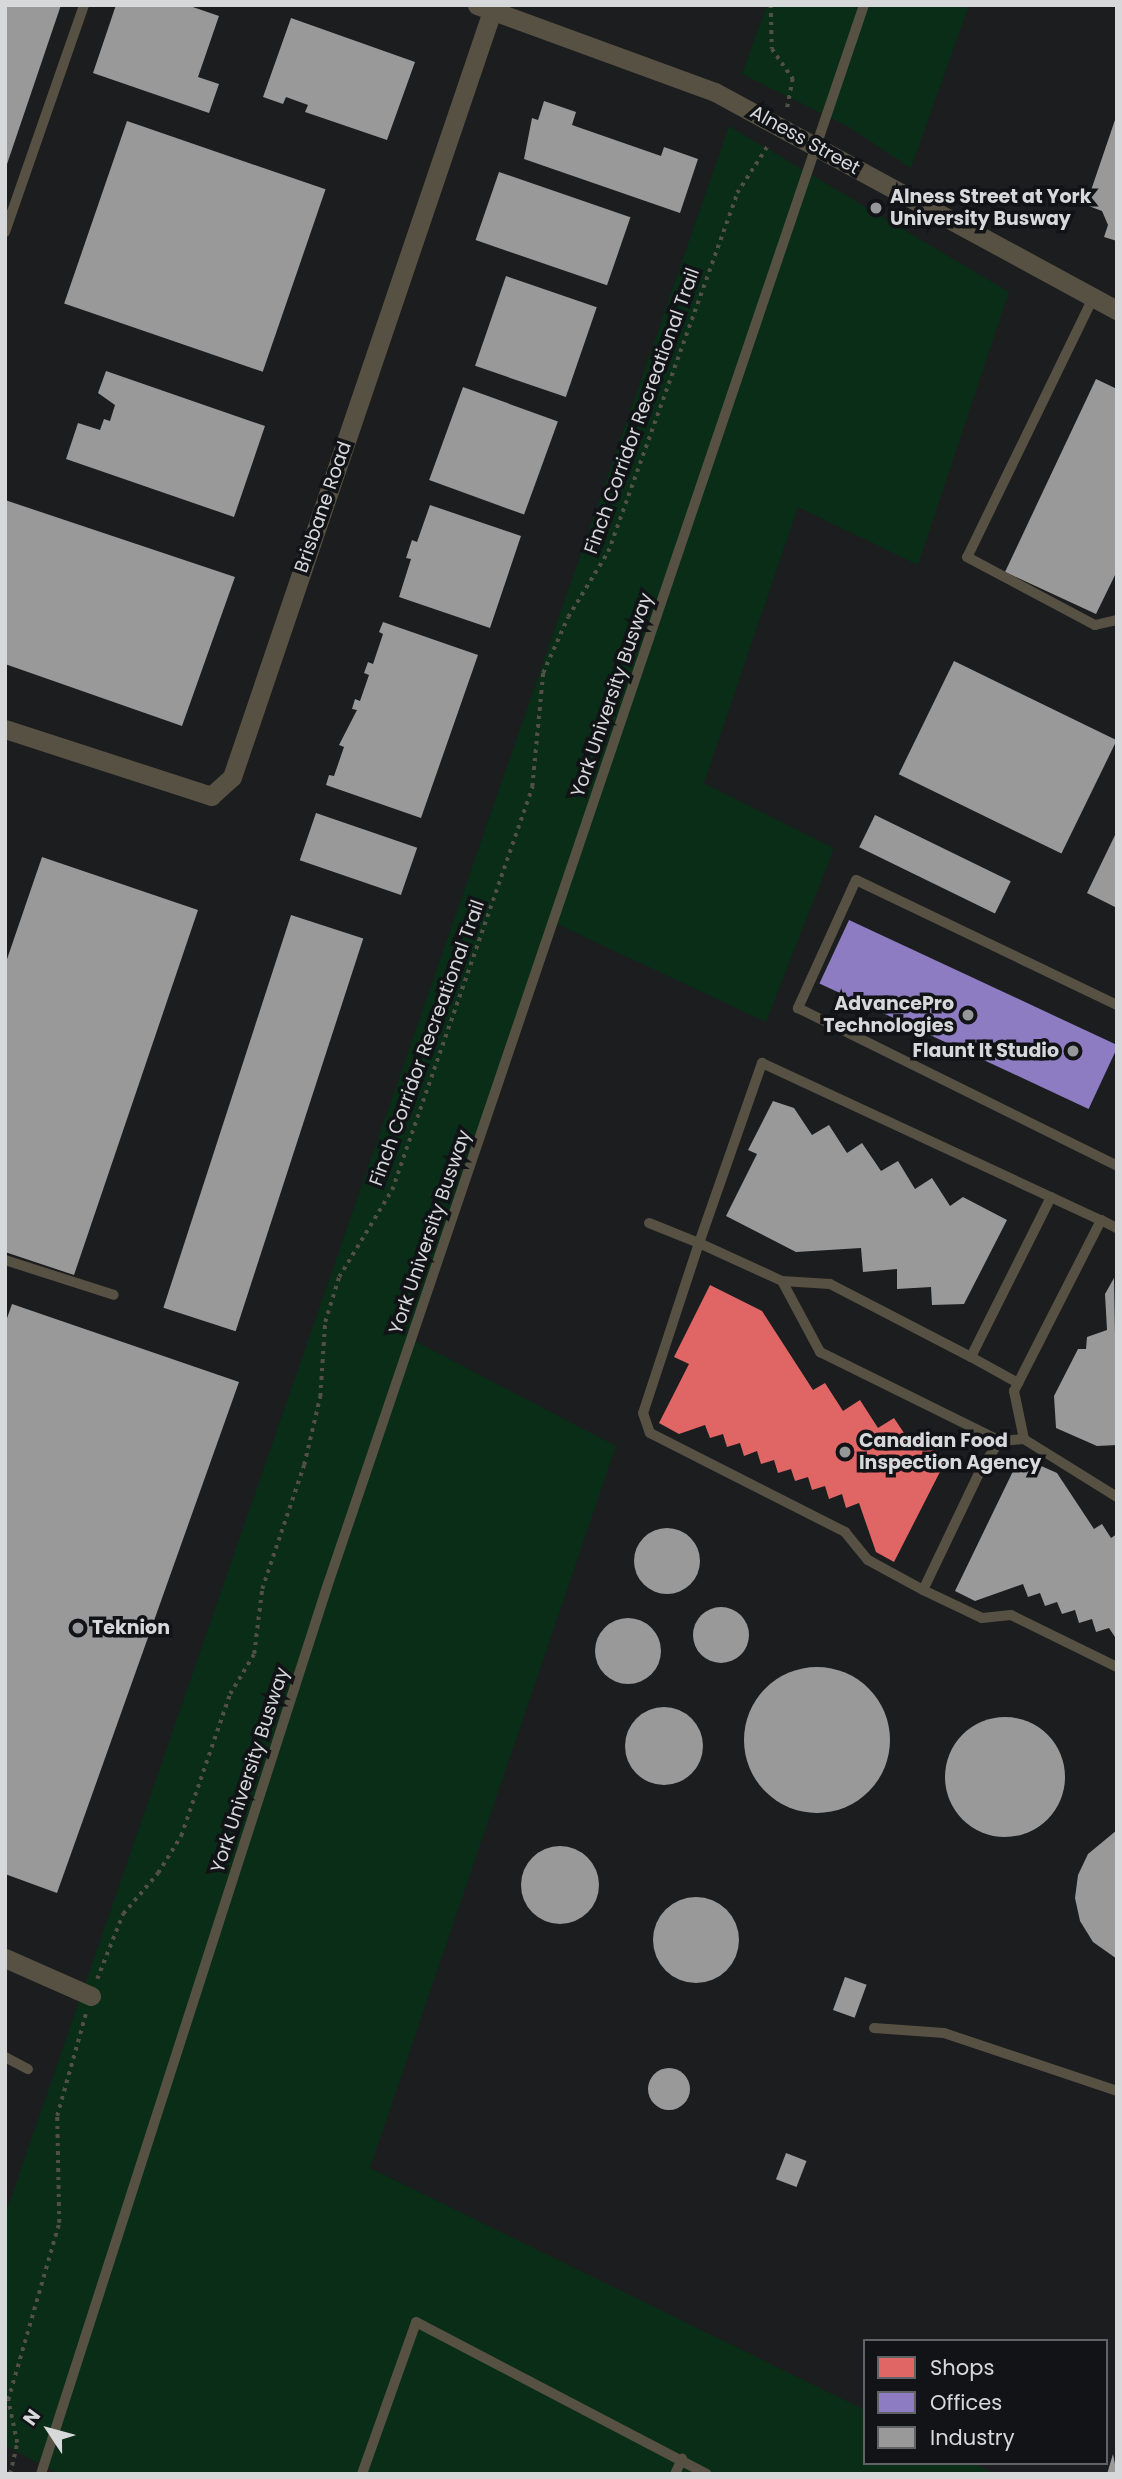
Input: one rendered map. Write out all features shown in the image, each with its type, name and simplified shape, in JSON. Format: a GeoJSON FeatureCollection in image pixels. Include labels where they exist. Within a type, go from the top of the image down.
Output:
{"type":"FeatureCollection","features":[{"type":"Feature","properties":{"kind":"street","name":"Alness Street"},"geometry":{"type":"LineString","coordinates":[[488,7],[715,92],[1117,310]]}},
{"type":"Feature","properties":{"kind":"street","name":"Brisbane Road"},"geometry":{"type":"LineString","coordinates":[[6,733],[211,796],[232,777],[488,7]]}},
{"type":"Feature","properties":{"kind":"street"},"geometry":{"type":"LineString","coordinates":[[5,1958],[91,1996]]}},
{"type":"Feature","properties":{"kind":"lane"},"geometry":{"type":"LineString","coordinates":[[5,232],[84,5]]}},
{"type":"Feature","properties":{"kind":"lane","name":"York University Busway"},"geometry":{"type":"LineString","coordinates":[[41,2474],[328,1584],[864,5]]}},
{"type":"Feature","properties":{"kind":"lane"},"geometry":{"type":"LineString","coordinates":[[1093,298],[967,557],[1095,625],[1117,620]]}},
{"type":"Feature","properties":{"kind":"lane"},"geometry":{"type":"LineString","coordinates":[[1117,1005],[856,880],[798,1008],[1117,1166]]}},
{"type":"Feature","properties":{"kind":"lane"},"geometry":{"type":"LineString","coordinates":[[1117,1228],[762,1063],[643,1413],[650,1433],[845,1532],[868,1560],[923,1590],[982,1618],[1011,1615],[1117,1667]]}},
{"type":"Feature","properties":{"kind":"lane"},"geometry":{"type":"LineString","coordinates":[[971,1357],[1051,1197]]}},
{"type":"Feature","properties":{"kind":"lane"},"geometry":{"type":"LineString","coordinates":[[1024,1439],[1014,1391],[1101,1220]]}},
{"type":"Feature","properties":{"kind":"lane"},"geometry":{"type":"LineString","coordinates":[[649,1223],[782,1281],[830,1284],[1018,1383]]}},
{"type":"Feature","properties":{"kind":"lane"},"geometry":{"type":"LineString","coordinates":[[5,1260],[114,1295]]}},
{"type":"Feature","properties":{"kind":"lane"},"geometry":{"type":"LineString","coordinates":[[782,1281],[820,1352],[1000,1441],[1024,1439],[1117,1497]]}},
{"type":"Feature","properties":{"kind":"lane"},"geometry":{"type":"LineString","coordinates":[[923,1590],[982,1467],[1000,1441]]}},
{"type":"Feature","properties":{"kind":"lane"},"geometry":{"type":"LineString","coordinates":[[874,2028],[944,2033],[1117,2091]]}},
{"type":"Feature","properties":{"kind":"lane"},"geometry":{"type":"LineString","coordinates":[[5,2057],[29,2069]]}},
{"type":"Feature","properties":{"kind":"lane"},"geometry":{"type":"LineString","coordinates":[[362,2474],[416,2322],[707,2474]]}},
{"type":"Feature","properties":{"kind":"lane"},"geometry":{"type":"LineString","coordinates":[[675,2474],[682,2459]]}},
{"type":"Feature","properties":{"kind":"path"},"geometry":{"type":"LineString","coordinates":[[771,5],[772,49],[793,79],[790,103]]}},
{"type":"Feature","properties":{"kind":"path","name":"Finch Corridor Recreational Trail"},"geometry":{"type":"LineString","coordinates":[[10,2474],[17,2443],[8,2400],[59,2223],[57,2116],[91,1996],[122,1914],[158,1873],[181,1836],[230,1695],[254,1654],[262,1589],[304,1465],[320,1396],[326,1322],[335,1288],[392,1190],[533,787],[543,674],[568,617],[608,552],[737,193],[769,144]]}},
{"type":"Feature","properties":{"kind":"green space"},"geometry":{"type":"Polygon","coordinates":[[[767,5],[969,5],[911,168],[847,126],[742,74],[767,5]]]}},
{"type":"Feature","properties":{"kind":"green space"},"geometry":{"type":"Polygon","coordinates":[[[729,126],[1009,292],[918,565],[798,507],[704,783],[834,848],[766,1022],[557,924],[411,1339],[616,1446],[370,2168],[863,2409],[863,2465],[977,2465],[995,2474],[59,2474],[5,2445],[5,2215],[729,126]]]}},
{"type":"Feature","properties":{"kind":"building: Shops"},"geometry":{"type":"Polygon","coordinates":[[[710,1285],[762,1311],[813,1390],[825,1383],[843,1411],[860,1400],[878,1428],[894,1418],[912,1445],[927,1435],[945,1462],[894,1562],[876,1552],[859,1503],[846,1508],[842,1494],[829,1499],[825,1486],[812,1490],[808,1477],[795,1481],[791,1469],[778,1473],[774,1460],[761,1464],[757,1451],[744,1456],[740,1443],[727,1447],[723,1434],[710,1438],[705,1425],[679,1434],[659,1423],[689,1364],[674,1357],[710,1285]]]}},
{"type":"Feature","properties":{"kind":"building: Offices","name":"AdvancePro Technologies"},"geometry":{"type":"Polygon","coordinates":[[[849,920],[1117,1045],[1089,1109],[819,983],[849,920]]]}},
{"type":"Feature","properties":{"kind":"building: Industry"},"geometry":{"type":"Polygon","coordinates":[[[5,5],[61,5],[6,167],[5,167],[5,5]]]}},
{"type":"Feature","properties":{"kind":"building: Industry"},"geometry":{"type":"Polygon","coordinates":[[[116,5],[187,5],[219,16],[198,77],[219,84],[209,113],[93,73],[116,5]]]}},
{"type":"Feature","properties":{"kind":"building: Industry"},"geometry":{"type":"Polygon","coordinates":[[[291,18],[415,62],[387,140],[305,112],[308,105],[286,97],[283,104],[263,97],[291,18]]]}},
{"type":"Feature","properties":{"kind":"building: Industry"},"geometry":{"type":"Polygon","coordinates":[[[544,101],[576,112],[572,125],[661,156],[664,147],[698,159],[680,213],[524,159],[532,118],[538,120],[544,101]]]}},
{"type":"Feature","properties":{"kind":"building: Industry"},"geometry":{"type":"Polygon","coordinates":[[[1116,117],[1117,241],[1104,237],[1108,225],[1102,211],[1086,205],[1116,117]]]}},
{"type":"Feature","properties":{"kind":"building: Industry"},"geometry":{"type":"Polygon","coordinates":[[[127,121],[326,189],[263,372],[64,303],[127,121]]]}},
{"type":"Feature","properties":{"kind":"building: Industry"},"geometry":{"type":"Polygon","coordinates":[[[499,172],[630,217],[607,285],[476,240],[499,172]]]}},
{"type":"Feature","properties":{"kind":"building: Industry"},"geometry":{"type":"Polygon","coordinates":[[[506,276],[597,307],[566,397],[475,366],[506,276]]]}},
{"type":"Feature","properties":{"kind":"building: Industry"},"geometry":{"type":"Polygon","coordinates":[[[106,371],[265,426],[234,517],[66,459],[78,423],[100,430],[104,419],[110,421],[115,405],[98,393],[106,371]]]}},
{"type":"Feature","properties":{"kind":"building: Industry"},"geometry":{"type":"Polygon","coordinates":[[[1096,379],[1117,389],[1117,571],[1096,614],[1005,572],[1096,379]]]}},
{"type":"Feature","properties":{"kind":"building: Industry"},"geometry":{"type":"Polygon","coordinates":[[[463,387],[558,422],[524,515],[429,480],[463,387]]]}},
{"type":"Feature","properties":{"kind":"building: Industry"},"geometry":{"type":"Polygon","coordinates":[[[5,500],[235,577],[182,726],[5,664],[5,500]]]}},
{"type":"Feature","properties":{"kind":"building: Industry"},"geometry":{"type":"Polygon","coordinates":[[[430,505],[521,536],[490,628],[399,597],[411,559],[406,558],[412,540],[417,542],[430,505]]]}},
{"type":"Feature","properties":{"kind":"building: Industry"},"geometry":{"type":"Polygon","coordinates":[[[383,622],[478,655],[421,818],[326,785],[329,775],[334,776],[344,747],[339,745],[357,710],[352,709],[355,699],[360,701],[369,675],[364,673],[368,662],[373,664],[383,634],[379,632],[383,622]]]}},
{"type":"Feature","properties":{"kind":"building: Industry"},"geometry":{"type":"Polygon","coordinates":[[[954,661],[1117,740],[1061,854],[899,774],[954,661]]]}},
{"type":"Feature","properties":{"kind":"building: Industry"},"geometry":{"type":"Polygon","coordinates":[[[316,813],[417,848],[401,895],[300,860],[316,813]]]}},
{"type":"Feature","properties":{"kind":"building: Industry"},"geometry":{"type":"Polygon","coordinates":[[[875,815],[1011,881],[995,914],[859,847],[875,815]]]}},
{"type":"Feature","properties":{"kind":"building: Industry"},"geometry":{"type":"Polygon","coordinates":[[[1117,831],[1117,908],[1087,893],[1117,831]]]}},
{"type":"Feature","properties":{"kind":"building: Industry"},"geometry":{"type":"Polygon","coordinates":[[[42,857],[198,910],[74,1275],[5,1252],[5,965],[42,857]]]}},
{"type":"Feature","properties":{"kind":"building: Industry"},"geometry":{"type":"Polygon","coordinates":[[[291,915],[363,938],[236,1331],[163,1308],[291,915]]]}},
{"type":"Feature","properties":{"kind":"building: Industry"},"geometry":{"type":"Polygon","coordinates":[[[773,1101],[794,1108],[812,1135],[829,1125],[847,1153],[862,1143],[881,1171],[898,1161],[915,1189],[932,1178],[950,1206],[963,1197],[1007,1220],[964,1304],[932,1305],[931,1287],[897,1289],[897,1269],[863,1272],[861,1248],[796,1252],[726,1216],[757,1154],[748,1150],[773,1101]]]}},
{"type":"Feature","properties":{"kind":"building: Industry"},"geometry":{"type":"Polygon","coordinates":[[[1114,1278],[1117,1445],[1097,1446],[1056,1428],[1054,1396],[1078,1349],[1086,1349],[1087,1337],[1107,1330],[1105,1294],[1114,1278]]]}},
{"type":"Feature","properties":{"kind":"building: Industry","name":"Teknion"},"geometry":{"type":"Polygon","coordinates":[[[12,1304],[239,1382],[57,1893],[5,1874],[5,1324],[12,1304]]]}},
{"type":"Feature","properties":{"kind":"building: Industry"},"geometry":{"type":"Polygon","coordinates":[[[1016,1465],[1039,1465],[1057,1473],[1094,1529],[1102,1524],[1111,1538],[1117,1534],[1117,1640],[1109,1628],[1096,1632],[1092,1619],[1079,1623],[1075,1610],[1062,1614],[1057,1602],[1045,1606],[1040,1593],[1028,1597],[1023,1584],[975,1601],[955,1591],[1016,1465]]]}},
{"type":"Feature","properties":{"kind":"building: Industry"},"geometry":{"type":"Polygon","coordinates":[[[667,1528],[690,1538],[700,1561],[690,1584],[667,1594],[644,1584],[634,1561],[644,1538],[667,1528]]]}},
{"type":"Feature","properties":{"kind":"building: Industry"},"geometry":{"type":"Polygon","coordinates":[[[721,1607],[732,1609],[741,1615],[747,1624],[747,1646],[741,1655],[732,1661],[721,1663],[710,1661],[701,1655],[695,1646],[693,1635],[695,1624],[701,1615],[710,1609],[721,1607]]]}},
{"type":"Feature","properties":{"kind":"building: Industry"},"geometry":{"type":"Polygon","coordinates":[[[628,1618],[651,1628],[661,1651],[651,1674],[628,1684],[605,1674],[595,1651],[605,1628],[628,1618]]]}},
{"type":"Feature","properties":{"kind":"building: Industry"},"geometry":{"type":"Polygon","coordinates":[[[817,1667],[845,1672],[869,1688],[885,1712],[890,1740],[885,1768],[869,1792],[845,1808],[817,1813],[789,1808],[765,1792],[749,1768],[744,1740],[749,1712],[765,1688],[789,1672],[817,1667]]]}},
{"type":"Feature","properties":{"kind":"building: Industry"},"geometry":{"type":"Polygon","coordinates":[[[656,1707],[672,1707],[686,1713],[697,1724],[703,1738],[703,1754],[697,1768],[686,1779],[672,1785],[656,1785],[642,1779],[631,1768],[625,1754],[625,1738],[631,1724],[642,1713],[656,1707]]]}},
{"type":"Feature","properties":{"kind":"building: Industry"},"geometry":{"type":"Polygon","coordinates":[[[1005,1717],[1028,1722],[1047,1735],[1060,1754],[1065,1777],[1060,1800],[1047,1819],[1028,1832],[1005,1837],[982,1832],[963,1819],[950,1800],[945,1777],[950,1754],[963,1735],[982,1722],[1005,1717]]]}},
{"type":"Feature","properties":{"kind":"building: Industry"},"geometry":{"type":"Polygon","coordinates":[[[1117,1830],[1117,1959],[1093,1942],[1080,1921],[1075,1898],[1078,1875],[1088,1854],[1117,1830]]]}},
{"type":"Feature","properties":{"kind":"building: Industry"},"geometry":{"type":"Polygon","coordinates":[[[552,1846],[568,1846],[582,1852],[593,1863],[599,1877],[599,1893],[593,1907],[582,1918],[568,1924],[552,1924],[538,1918],[527,1907],[521,1893],[521,1877],[527,1863],[538,1852],[552,1846]]]}},
{"type":"Feature","properties":{"kind":"building: Industry"},"geometry":{"type":"Polygon","coordinates":[[[696,1897],[713,1900],[727,1909],[736,1923],[739,1940],[736,1957],[727,1971],[713,1980],[696,1983],[679,1980],[665,1971],[656,1957],[653,1940],[656,1923],[665,1909],[679,1900],[696,1897]]]}},
{"type":"Feature","properties":{"kind":"building: Industry"},"geometry":{"type":"Polygon","coordinates":[[[845,1977],[867,1985],[855,2018],[833,2010],[845,1977]]]}},
{"type":"Feature","properties":{"kind":"building: Industry"},"geometry":{"type":"Polygon","coordinates":[[[669,2068],[684,2074],[690,2089],[684,2104],[669,2110],[654,2104],[648,2089],[654,2074],[669,2068]]]}},
{"type":"Feature","properties":{"kind":"building: Industry"},"geometry":{"type":"Polygon","coordinates":[[[786,2153],[807,2161],[797,2187],[776,2179],[786,2153]]]}},
{"type":"Feature","properties":{"kind":"building: Industry"},"geometry":{"type":"Polygon","coordinates":[[[1113,2454],[1117,2474],[1107,2474],[1113,2454]]]}},
{"type":"Feature","properties":{"kind":"place","name":"Alness Street at York University Busway"},"geometry":{"type":"Point","coordinates":[876,208]}},
{"type":"Feature","properties":{"kind":"place","name":"AdvancePro Technologies"},"geometry":{"type":"Point","coordinates":[968,1015]}},
{"type":"Feature","properties":{"kind":"place","name":"Flaunt It Studio"},"geometry":{"type":"Point","coordinates":[1073,1051]}},
{"type":"Feature","properties":{"kind":"place","name":"Canadian Food Inspection Agency"},"geometry":{"type":"Point","coordinates":[845,1452]}},
{"type":"Feature","properties":{"kind":"place","name":"Teknion"},"geometry":{"type":"Point","coordinates":[78,1628]}}]}
